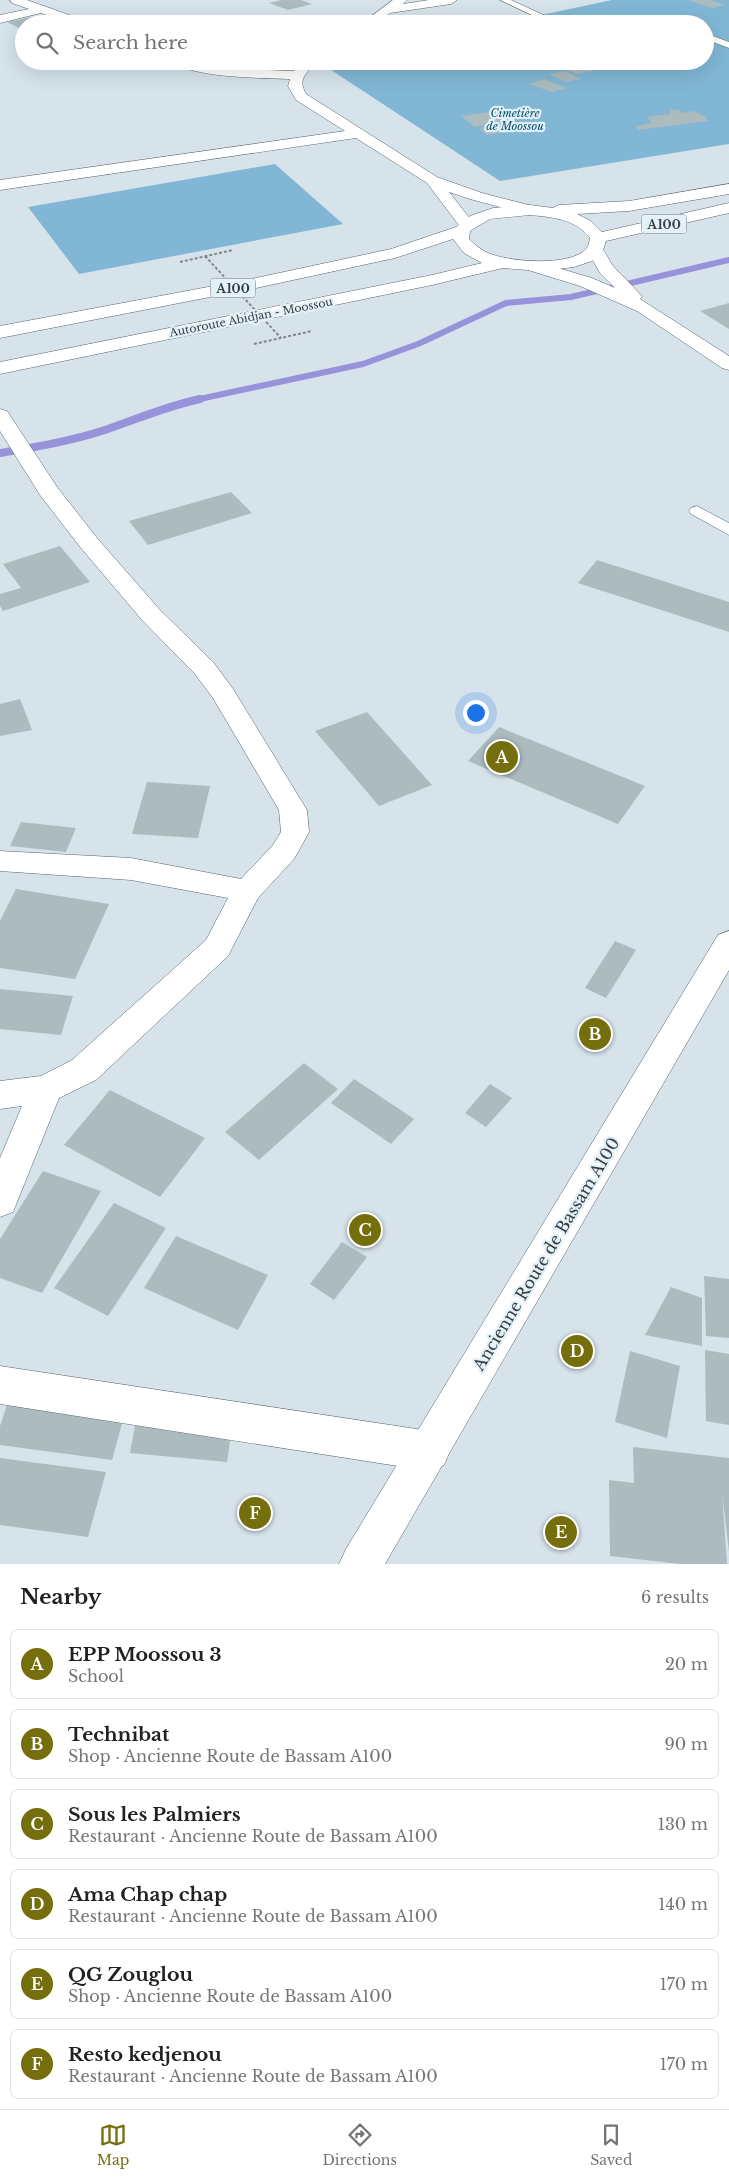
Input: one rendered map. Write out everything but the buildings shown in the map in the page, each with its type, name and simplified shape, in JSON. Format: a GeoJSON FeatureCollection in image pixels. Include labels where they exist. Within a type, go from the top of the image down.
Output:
{"type":"FeatureCollection","features":[{"type":"Feature","properties":{"kind":"main road"},"geometry":{"type":"LineString","coordinates":[[16,0],[59,15]]}},
{"type":"Feature","properties":{"kind":"main road"},"geometry":{"type":"LineString","coordinates":[[381,15],[401,0]]}},
{"type":"Feature","properties":{"kind":"main road"},"geometry":{"type":"LineString","coordinates":[[389,10],[451,0]]}},
{"type":"Feature","properties":{"kind":"main road"},"geometry":{"type":"LineString","coordinates":[[17,15],[43,9]]}},
{"type":"Feature","properties":{"kind":"main road"},"geometry":{"type":"LineString","coordinates":[[0,19],[15,16]]}},
{"type":"Feature","properties":{"kind":"main road"},"geometry":{"type":"LineString","coordinates":[[211,70],[297,75]]}},
{"type":"Feature","properties":{"kind":"main road"},"geometry":{"type":"LineString","coordinates":[[302,70],[297,75],[295,86],[301,97],[432,180],[476,196],[537,211],[565,215],[582,221],[593,229],[596,244],[606,269],[643,308]]}},
{"type":"Feature","properties":{"kind":"main road"},"geometry":{"type":"LineString","coordinates":[[0,185],[130,168],[360,133]]}},
{"type":"Feature","properties":{"kind":"main road"},"geometry":{"type":"LineString","coordinates":[[432,180],[464,228]]}},
{"type":"Feature","properties":{"kind":"main road","name":"A100"},"geometry":{"type":"LineString","coordinates":[[537,211],[629,206],[729,189]]}},
{"type":"Feature","properties":{"kind":"main road","name":"A100"},"geometry":{"type":"LineString","coordinates":[[596,244],[729,208]]}},
{"type":"Feature","properties":{"kind":"main road"},"geometry":{"type":"LineString","coordinates":[[537,211],[492,214],[477,218],[464,228],[461,240],[468,249],[482,257],[502,263],[534,266],[571,262],[585,257],[596,244]]}},
{"type":"Feature","properties":{"kind":"main road","name":"A100"},"geometry":{"type":"LineString","coordinates":[[0,332],[275,279],[395,253],[464,228]]}},
{"type":"Feature","properties":{"kind":"main road","name":"Autoroute Abidjan - Moossou"},"geometry":{"type":"LineString","coordinates":[[0,368],[432,280],[502,263]]}},
{"type":"Feature","properties":{"kind":"main road"},"geometry":{"type":"LineString","coordinates":[[534,266],[586,282],[643,308],[729,364]]}},
{"type":"Feature","properties":{"kind":"main road"},"geometry":{"type":"LineString","coordinates":[[0,415],[48,490],[90,543],[151,615],[204,668],[224,695],[293,810],[296,832],[284,852],[247,891],[217,948],[84,1070],[46,1089],[0,1095]]}},
{"type":"Feature","properties":{"kind":"main road"},"geometry":{"type":"LineString","coordinates":[[0,862],[131,869],[247,891]]}},
{"type":"Feature","properties":{"kind":"main road","name":"Ancienne Route de Bassam A100"},"geometry":{"type":"LineString","coordinates":[[361,1564],[729,943]]}},
{"type":"Feature","properties":{"kind":"main road"},"geometry":{"type":"LineString","coordinates":[[0,1200],[46,1089]]}},
{"type":"Feature","properties":{"kind":"main road"},"geometry":{"type":"LineString","coordinates":[[0,1384],[430,1450]]}},
{"type":"Feature","properties":{"kind":"lane"},"geometry":{"type":"LineString","coordinates":[[504,0],[538,15]]}},
{"type":"Feature","properties":{"kind":"lane"},"geometry":{"type":"LineString","coordinates":[[714,34],[721,33]]}},
{"type":"Feature","properties":{"kind":"lane"},"geometry":{"type":"LineString","coordinates":[[714,39],[729,45]]}},
{"type":"Feature","properties":{"kind":"lane"},"geometry":{"type":"LineString","coordinates":[[696,511],[729,530]]}},
{"type":"Feature","properties":{"kind":"path"},"geometry":{"type":"LineString","coordinates":[[180,262],[233,250]]}},
{"type":"Feature","properties":{"kind":"path"},"geometry":{"type":"LineString","coordinates":[[205,256],[282,338]]}},
{"type":"Feature","properties":{"kind":"path"},"geometry":{"type":"LineString","coordinates":[[254,344],[312,330]]}},
{"type":"Feature","properties":{"kind":"green space","name":"Cimetière de Moossou"},"geometry":{"type":"Polygon","coordinates":[[[612,0],[729,0],[729,144],[500,181],[331,70],[714,70],[714,15],[539,15],[612,0]]]}},
{"type":"Feature","properties":{"kind":"green space"},"geometry":{"type":"Polygon","coordinates":[[[275,164],[343,224],[79,274],[28,207],[275,164]]]}},
{"type":"Feature","properties":{"kind":"waterway"},"geometry":{"type":"LineString","coordinates":[[195,400],[363,364],[418,344],[506,303],[571,297],[729,260]]}},
{"type":"Feature","properties":{"kind":"waterway"},"geometry":{"type":"LineString","coordinates":[[0,453],[40,446],[105,430],[164,409],[200,399]]}},
{"type":"Feature","properties":{"kind":"place","name":"EPP Moossou 3"},"geometry":{"type":"Point","coordinates":[502,757]}},
{"type":"Feature","properties":{"kind":"place","name":"Technibat"},"geometry":{"type":"Point","coordinates":[595,1034]}},
{"type":"Feature","properties":{"kind":"place","name":"Sous les Palmiers"},"geometry":{"type":"Point","coordinates":[365,1230]}},
{"type":"Feature","properties":{"kind":"place","name":"Ama Chap chap"},"geometry":{"type":"Point","coordinates":[577,1351]}},
{"type":"Feature","properties":{"kind":"place","name":"Resto kedjenou"},"geometry":{"type":"Point","coordinates":[255,1513]}},
{"type":"Feature","properties":{"kind":"place","name":"QG Zouglou"},"geometry":{"type":"Point","coordinates":[561,1532]}}]}
